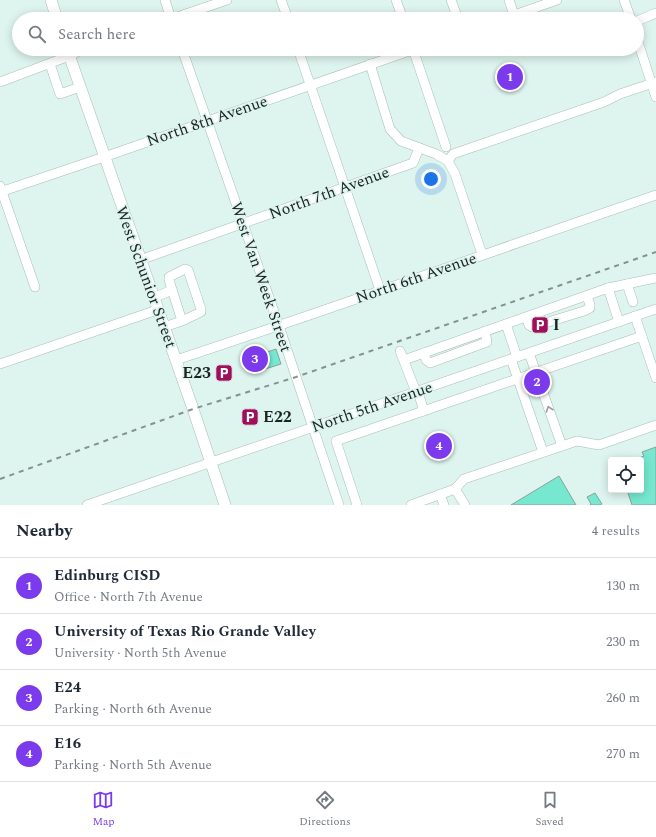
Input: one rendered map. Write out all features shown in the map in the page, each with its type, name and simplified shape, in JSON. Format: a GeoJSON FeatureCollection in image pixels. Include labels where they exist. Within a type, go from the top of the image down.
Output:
{"type":"FeatureCollection","features":[{"type":"Feature","properties":{"kind":"main road"},"geometry":{"type":"LineString","coordinates":[[51,0],[55,12]]}},
{"type":"Feature","properties":{"kind":"main road","name":"West Schunior Street"},"geometry":{"type":"LineString","coordinates":[[69,56],[157,310],[176,360],[225,505]]}},
{"type":"Feature","properties":{"kind":"street"},"geometry":{"type":"LineString","coordinates":[[165,0],[169,12]]}},
{"type":"Feature","properties":{"kind":"street"},"geometry":{"type":"LineString","coordinates":[[192,12],[227,0]]}},
{"type":"Feature","properties":{"kind":"street"},"geometry":{"type":"LineString","coordinates":[[281,0],[285,12]]}},
{"type":"Feature","properties":{"kind":"street"},"geometry":{"type":"LineString","coordinates":[[396,0],[400,12]]}},
{"type":"Feature","properties":{"kind":"street"},"geometry":{"type":"LineString","coordinates":[[451,0],[455,12]]}},
{"type":"Feature","properties":{"kind":"street"},"geometry":{"type":"LineString","coordinates":[[509,0],[513,12]]}},
{"type":"Feature","properties":{"kind":"street"},"geometry":{"type":"LineString","coordinates":[[523,12],[558,0]]}},
{"type":"Feature","properties":{"kind":"street"},"geometry":{"type":"LineString","coordinates":[[624,0],[628,12]]}},
{"type":"Feature","properties":{"kind":"street"},"geometry":{"type":"LineString","coordinates":[[644,18],[656,14]]}},
{"type":"Feature","properties":{"kind":"street"},"geometry":{"type":"LineString","coordinates":[[0,82],[50,64],[63,56]]}},
{"type":"Feature","properties":{"kind":"street","name":"West Van Week Street"},"geometry":{"type":"LineString","coordinates":[[184,56],[279,326],[339,505]]}},
{"type":"Feature","properties":{"kind":"street"},"geometry":{"type":"LineString","coordinates":[[301,56],[346,186],[380,290]]}},
{"type":"Feature","properties":{"kind":"street","name":"North 8th Avenue"},"geometry":{"type":"LineString","coordinates":[[1,190],[104,157],[393,56]]}},
{"type":"Feature","properties":{"kind":"street"},"geometry":{"type":"LineString","coordinates":[[416,56],[446,147]]}},
{"type":"Feature","properties":{"kind":"street"},"geometry":{"type":"LineString","coordinates":[[644,56],[654,83],[656,97]]}},
{"type":"Feature","properties":{"kind":"street"},"geometry":{"type":"LineString","coordinates":[[50,64],[60,94],[80,87]]}},
{"type":"Feature","properties":{"kind":"street"},"geometry":{"type":"LineString","coordinates":[[370,64],[390,130],[401,141],[436,154],[448,161],[455,174],[482,254]]}},
{"type":"Feature","properties":{"kind":"street"},"geometry":{"type":"LineString","coordinates":[[448,161],[453,154],[604,102],[620,94],[654,83]]}},
{"type":"Feature","properties":{"kind":"street","name":"North 7th Avenue"},"geometry":{"type":"LineString","coordinates":[[140,260],[413,163],[419,148]]}},
{"type":"Feature","properties":{"kind":"street"},"geometry":{"type":"LineString","coordinates":[[1,190],[35,287]]}},
{"type":"Feature","properties":{"kind":"street","name":"North 6th Avenue"},"geometry":{"type":"LineString","coordinates":[[176,360],[279,326],[482,254],[656,195]]}},
{"type":"Feature","properties":{"kind":"street"},"geometry":{"type":"LineString","coordinates":[[164,327],[182,321],[201,312],[188,270],[169,277],[182,321]]}},
{"type":"Feature","properties":{"kind":"street"},"geometry":{"type":"LineString","coordinates":[[424,411],[402,355],[424,353],[608,288],[656,278]]}},
{"type":"Feature","properties":{"kind":"street"},"geometry":{"type":"LineString","coordinates":[[627,284],[634,302]]}},
{"type":"Feature","properties":{"kind":"street"},"geometry":{"type":"LineString","coordinates":[[608,288],[619,322]]}},
{"type":"Feature","properties":{"kind":"street"},"geometry":{"type":"LineString","coordinates":[[153,298],[172,290]]}},
{"type":"Feature","properties":{"kind":"street"},"geometry":{"type":"LineString","coordinates":[[526,317],[529,325],[532,327],[584,311],[590,308],[587,296]]}},
{"type":"Feature","properties":{"kind":"street","name":"North 5th Avenue"},"geometry":{"type":"LineString","coordinates":[[87,505],[656,309]]}},
{"type":"Feature","properties":{"kind":"street"},"geometry":{"type":"LineString","coordinates":[[0,364],[157,310]]}},
{"type":"Feature","properties":{"kind":"street"},"geometry":{"type":"LineString","coordinates":[[635,316],[656,378]]}},
{"type":"Feature","properties":{"kind":"street"},"geometry":{"type":"LineString","coordinates":[[506,324],[518,378],[543,452]]}},
{"type":"Feature","properties":{"kind":"street"},"geometry":{"type":"LineString","coordinates":[[357,505],[336,441],[642,336]]}},
{"type":"Feature","properties":{"kind":"street"},"geometry":{"type":"LineString","coordinates":[[529,353],[562,446]]}},
{"type":"Feature","properties":{"kind":"street"},"geometry":{"type":"LineString","coordinates":[[411,505],[455,489],[464,478],[543,452],[577,441],[599,445],[656,425]]}},
{"type":"Feature","properties":{"kind":"street"},"geometry":{"type":"LineString","coordinates":[[455,489],[465,505]]}},
{"type":"Feature","properties":{"kind":"street"},"geometry":{"type":"LineString","coordinates":[[440,494],[444,505]]}},
{"type":"Feature","properties":{"kind":"building"},"geometry":{"type":"Polygon","coordinates":[[[276,349],[281,364],[265,369],[262,362],[259,363],[256,356],[276,349]]]}},
{"type":"Feature","properties":{"kind":"building"},"geometry":{"type":"Polygon","coordinates":[[[656,447],[656,505],[632,505],[628,493],[644,493],[644,457],[642,457],[644,456],[642,452],[656,447]]]}},
{"type":"Feature","properties":{"kind":"building"},"geometry":{"type":"Polygon","coordinates":[[[559,476],[576,505],[511,505],[559,476]]]}},
{"type":"Feature","properties":{"kind":"building"},"geometry":{"type":"Polygon","coordinates":[[[595,493],[602,504],[590,505],[591,504],[587,497],[595,493]]]}},
{"type":"Feature","properties":{"kind":"railway"},"geometry":{"type":"LineString","coordinates":[[0,479],[193,409],[296,377],[656,252]]}},
{"type":"Feature","properties":{"kind":"place","name":"Edinburg CISD"},"geometry":{"type":"Point","coordinates":[510,77]}},
{"type":"Feature","properties":{"kind":"place","name":"I"},"geometry":{"type":"Point","coordinates":[540,325]}},
{"type":"Feature","properties":{"kind":"place","name":"E24"},"geometry":{"type":"Point","coordinates":[255,359]}},
{"type":"Feature","properties":{"kind":"place","name":"E23"},"geometry":{"type":"Point","coordinates":[224,373]}},
{"type":"Feature","properties":{"kind":"place","name":"University of Texas Rio Grande Valley"},"geometry":{"type":"Point","coordinates":[537,382]}},
{"type":"Feature","properties":{"kind":"place","name":"E22"},"geometry":{"type":"Point","coordinates":[250,417]}},
{"type":"Feature","properties":{"kind":"place","name":"E16"},"geometry":{"type":"Point","coordinates":[439,446]}}]}
